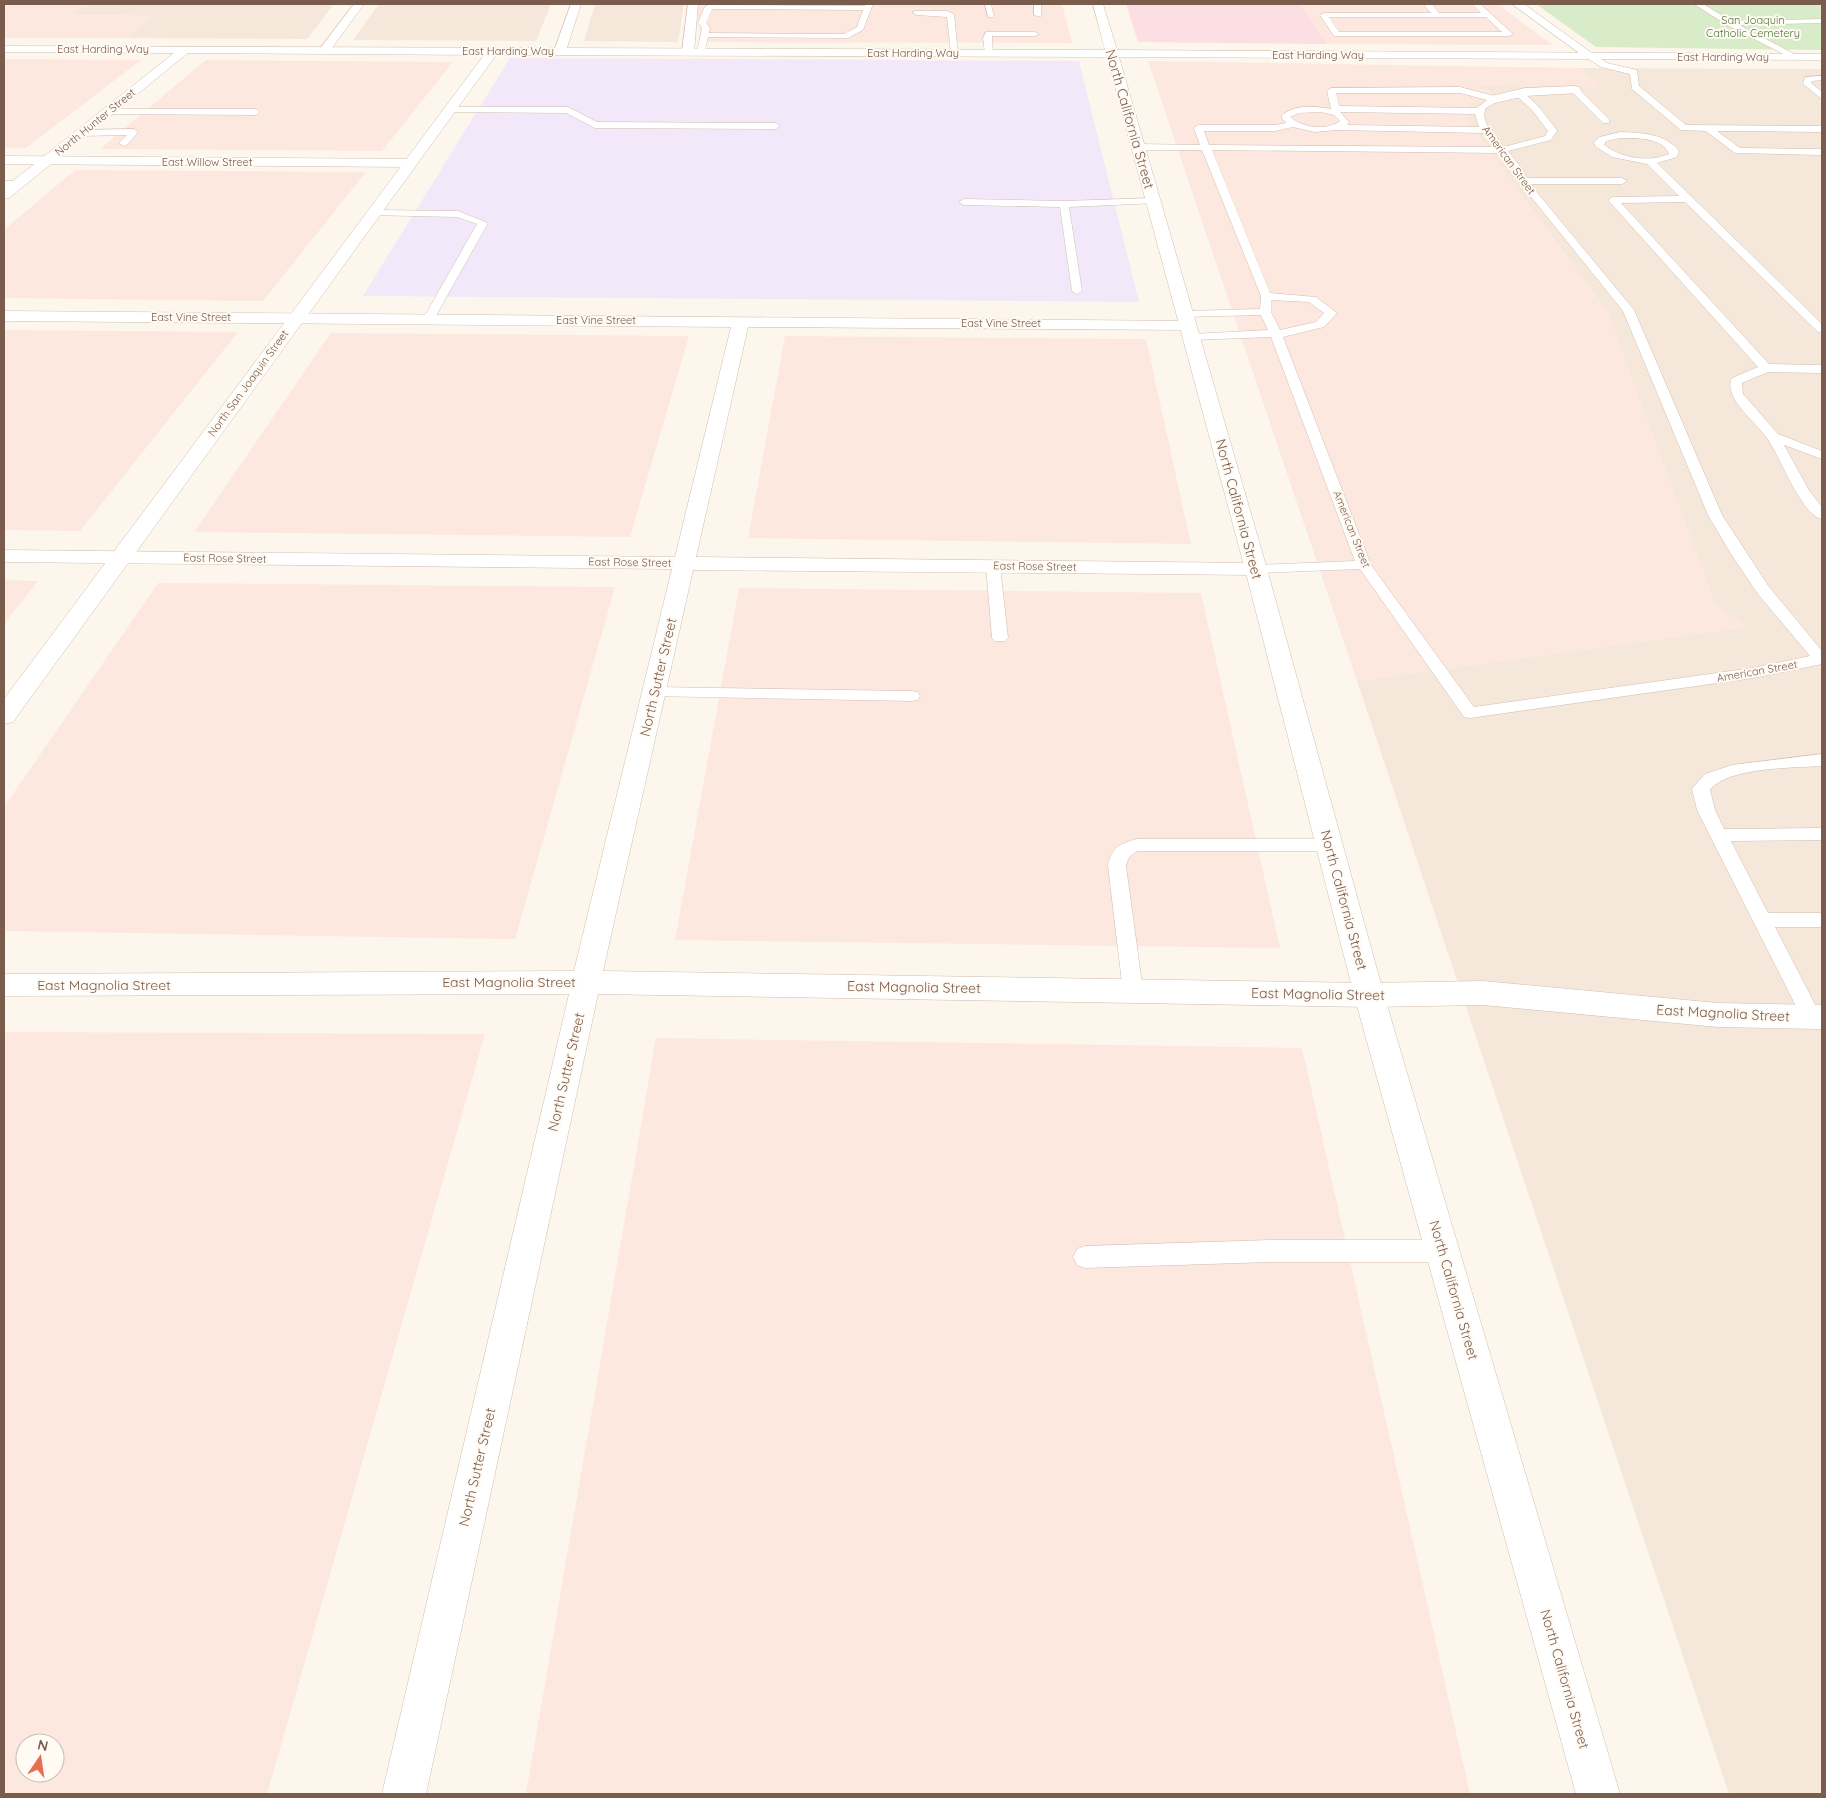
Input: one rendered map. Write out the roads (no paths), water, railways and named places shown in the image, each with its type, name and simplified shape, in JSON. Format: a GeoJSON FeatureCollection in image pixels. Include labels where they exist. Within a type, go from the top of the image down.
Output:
{"type":"FeatureCollection","features":[{"type":"Feature","properties":{"kind":"street"},"geometry":{"type":"LineString","coordinates":[[325,50],[359,4]]}},
{"type":"Feature","properties":{"kind":"street"},"geometry":{"type":"LineString","coordinates":[[560,51],[576,4]]}},
{"type":"Feature","properties":{"kind":"street"},"geometry":{"type":"LineString","coordinates":[[688,52],[693,4]]}},
{"type":"Feature","properties":{"kind":"street","name":"North California Street"},"geometry":{"type":"LineString","coordinates":[[1098,4],[1256,569],[1369,995],[1598,1794]]}},
{"type":"Feature","properties":{"kind":"street"},"geometry":{"type":"LineString","coordinates":[[1517,4],[1590,56]]}},
{"type":"Feature","properties":{"kind":"street","name":"East Harding Way"},"geometry":{"type":"LineString","coordinates":[[4,49],[1822,57]]}},
{"type":"Feature","properties":{"kind":"street","name":"North Hunter Street"},"geometry":{"type":"LineString","coordinates":[[4,195],[186,49]]}},
{"type":"Feature","properties":{"kind":"street","name":"North San Joaquin Street"},"geometry":{"type":"LineString","coordinates":[[4,716],[493,51]]}},
{"type":"Feature","properties":{"kind":"street"},"geometry":{"type":"LineString","coordinates":[[1495,99],[1519,93],[1575,90]]}},
{"type":"Feature","properties":{"kind":"street","name":"East Willow Street"},"geometry":{"type":"LineString","coordinates":[[4,160],[410,163]]}},
{"type":"Feature","properties":{"kind":"street","name":"East Vine Street"},"geometry":{"type":"LineString","coordinates":[[4,316],[1188,325]]}},
{"type":"Feature","properties":{"kind":"street","name":"North Sutter Street"},"geometry":{"type":"LineString","coordinates":[[404,1794],[586,982],[741,321]]}},
{"type":"Feature","properties":{"kind":"street","name":"East Rose Street"},"geometry":{"type":"LineString","coordinates":[[4,556],[1256,569]]}},
{"type":"Feature","properties":{"kind":"street","name":"East Magnolia Street"},"geometry":{"type":"LineString","coordinates":[[4,985],[586,982],[1369,995],[1483,993],[1718,1015],[1817,1016]]}},
{"type":"Feature","properties":{"kind":"lane"},"geometry":{"type":"LineString","coordinates":[[988,4],[992,15]]}},
{"type":"Feature","properties":{"kind":"lane"},"geometry":{"type":"LineString","coordinates":[[1037,4],[1038,14]]}},
{"type":"Feature","properties":{"kind":"lane"},"geometry":{"type":"LineString","coordinates":[[1426,4],[1437,15]]}},
{"type":"Feature","properties":{"kind":"lane"},"geometry":{"type":"LineString","coordinates":[[1476,4],[1509,34],[1337,34],[1324,15],[1488,15]]}},
{"type":"Feature","properties":{"kind":"lane"},"geometry":{"type":"LineString","coordinates":[[1698,4],[1793,57]]}},
{"type":"Feature","properties":{"kind":"lane"},"geometry":{"type":"LineString","coordinates":[[701,52],[706,31],[702,23],[708,8],[711,7],[868,6],[860,28],[845,36],[706,31]]}},
{"type":"Feature","properties":{"kind":"lane"},"geometry":{"type":"LineString","coordinates":[[917,13],[947,14],[951,16],[955,53]]}},
{"type":"Feature","properties":{"kind":"lane"},"geometry":{"type":"LineString","coordinates":[[704,17],[714,17]]}},
{"type":"Feature","properties":{"kind":"lane"},"geometry":{"type":"LineString","coordinates":[[854,18],[864,18]]}},
{"type":"Feature","properties":{"kind":"lane"},"geometry":{"type":"LineString","coordinates":[[1730,23],[1822,21]]}},
{"type":"Feature","properties":{"kind":"lane"},"geometry":{"type":"LineString","coordinates":[[989,53],[987,38],[989,34],[1034,34]]}},
{"type":"Feature","properties":{"kind":"lane"},"geometry":{"type":"LineString","coordinates":[[1590,56],[1604,65],[1634,72]]}},
{"type":"Feature","properties":{"kind":"lane"},"geometry":{"type":"LineString","coordinates":[[1650,56],[1634,72],[1635,87],[1676,130]]}},
{"type":"Feature","properties":{"kind":"lane"},"geometry":{"type":"LineString","coordinates":[[1822,78],[1808,78],[1807,84],[1822,96]]}},
{"type":"Feature","properties":{"kind":"lane"},"geometry":{"type":"LineString","coordinates":[[1335,111],[1331,91],[1460,90],[1495,99]]}},
{"type":"Feature","properties":{"kind":"lane"},"geometry":{"type":"LineString","coordinates":[[1575,90],[1606,121]]}},
{"type":"Feature","properties":{"kind":"lane"},"geometry":{"type":"LineString","coordinates":[[1346,138],[1345,122],[1342,116],[1335,111],[1317,109],[1298,110],[1286,114],[1286,118],[1294,124],[1346,138],[1502,150],[1548,138],[1553,131],[1535,108],[1519,93]]}},
{"type":"Feature","properties":{"kind":"lane","name":"American Street"},"geometry":{"type":"LineString","coordinates":[[1265,312],[1276,334],[1364,565],[1470,714],[1753,672],[1821,659],[1794,630],[1732,545],[1715,515],[1628,310],[1523,182],[1520,172],[1486,130],[1479,117],[1480,111],[1483,106],[1495,99]]}},
{"type":"Feature","properties":{"kind":"lane"},"geometry":{"type":"LineString","coordinates":[[450,110],[568,110],[596,125],[776,126]]}},
{"type":"Feature","properties":{"kind":"lane","name":"American Street"},"geometry":{"type":"LineString","coordinates":[[1335,111],[1480,111]]}},
{"type":"Feature","properties":{"kind":"lane"},"geometry":{"type":"LineString","coordinates":[[109,112],[256,112]]}},
{"type":"Feature","properties":{"kind":"lane"},"geometry":{"type":"LineString","coordinates":[[1188,325],[1265,312],[1266,296],[1223,186],[1204,147],[1198,128],[1275,128],[1294,124]]}},
{"type":"Feature","properties":{"kind":"lane"},"geometry":{"type":"LineString","coordinates":[[1708,128],[1738,151],[1822,152]]}},
{"type":"Feature","properties":{"kind":"lane"},"geometry":{"type":"LineString","coordinates":[[1644,137],[1665,143],[1674,151],[1674,155],[1669,158],[1649,161],[1612,154],[1600,146],[1600,142],[1610,136],[1644,137],[1676,130],[1708,128],[1822,128]]}},
{"type":"Feature","properties":{"kind":"lane"},"geometry":{"type":"LineString","coordinates":[[1138,147],[1204,147],[1486,130]]}},
{"type":"Feature","properties":{"kind":"lane"},"geometry":{"type":"LineString","coordinates":[[81,134],[134,132],[124,143]]}},
{"type":"Feature","properties":{"kind":"lane"},"geometry":{"type":"LineString","coordinates":[[1649,161],[1822,330]]}},
{"type":"Feature","properties":{"kind":"lane"},"geometry":{"type":"LineString","coordinates":[[1523,182],[1622,181]]}},
{"type":"Feature","properties":{"kind":"lane"},"geometry":{"type":"LineString","coordinates":[[4,184],[18,184]]}},
{"type":"Feature","properties":{"kind":"lane"},"geometry":{"type":"LineString","coordinates":[[1688,199],[1613,200],[1766,368]]}},
{"type":"Feature","properties":{"kind":"lane"},"geometry":{"type":"LineString","coordinates":[[964,202],[1064,204],[1154,202]]}},
{"type":"Feature","properties":{"kind":"lane"},"geometry":{"type":"LineString","coordinates":[[1064,204],[1077,291]]}},
{"type":"Feature","properties":{"kind":"lane"},"geometry":{"type":"LineString","coordinates":[[373,213],[458,214],[483,223],[429,319]]}},
{"type":"Feature","properties":{"kind":"lane"},"geometry":{"type":"LineString","coordinates":[[1188,325],[1276,334],[1320,325],[1331,313],[1312,299],[1266,296]]}},
{"type":"Feature","properties":{"kind":"lane"},"geometry":{"type":"LineString","coordinates":[[1799,307],[1815,307]]}},
{"type":"Feature","properties":{"kind":"lane"},"geometry":{"type":"LineString","coordinates":[[1822,369],[1766,368],[1736,381],[1737,395],[1773,437],[1804,494],[1822,515]]}},
{"type":"Feature","properties":{"kind":"lane"},"geometry":{"type":"LineString","coordinates":[[1773,437],[1822,455]]}},
{"type":"Feature","properties":{"kind":"lane"},"geometry":{"type":"LineString","coordinates":[[1256,569],[1364,565]]}},
{"type":"Feature","properties":{"kind":"lane"},"geometry":{"type":"LineString","coordinates":[[993,566],[1000,638]]}},
{"type":"Feature","properties":{"kind":"lane"},"geometry":{"type":"LineString","coordinates":[[654,692],[912,696]]}},
{"type":"Feature","properties":{"kind":"lane"},"geometry":{"type":"LineString","coordinates":[[1817,1016],[1763,920],[1706,810],[1701,789],[1711,778],[1747,768],[1822,760]]}},
{"type":"Feature","properties":{"kind":"lane"},"geometry":{"type":"LineString","coordinates":[[1719,835],[1822,834]]}},
{"type":"Feature","properties":{"kind":"lane"},"geometry":{"type":"LineString","coordinates":[[1133,991],[1117,866],[1118,855],[1124,848],[1137,845],[1330,845]]}},
{"type":"Feature","properties":{"kind":"lane"},"geometry":{"type":"LineString","coordinates":[[1763,920],[1822,920]]}},
{"type":"Feature","properties":{"kind":"lane"},"geometry":{"type":"LineString","coordinates":[[1085,1257],[1270,1250],[1443,1251]]}},
{"type":"Feature","properties":{"kind":"park label","name":"San Joaquin Catholic Cemetery"},"geometry":{"type":"Point","coordinates":[1753,26]}}]}
